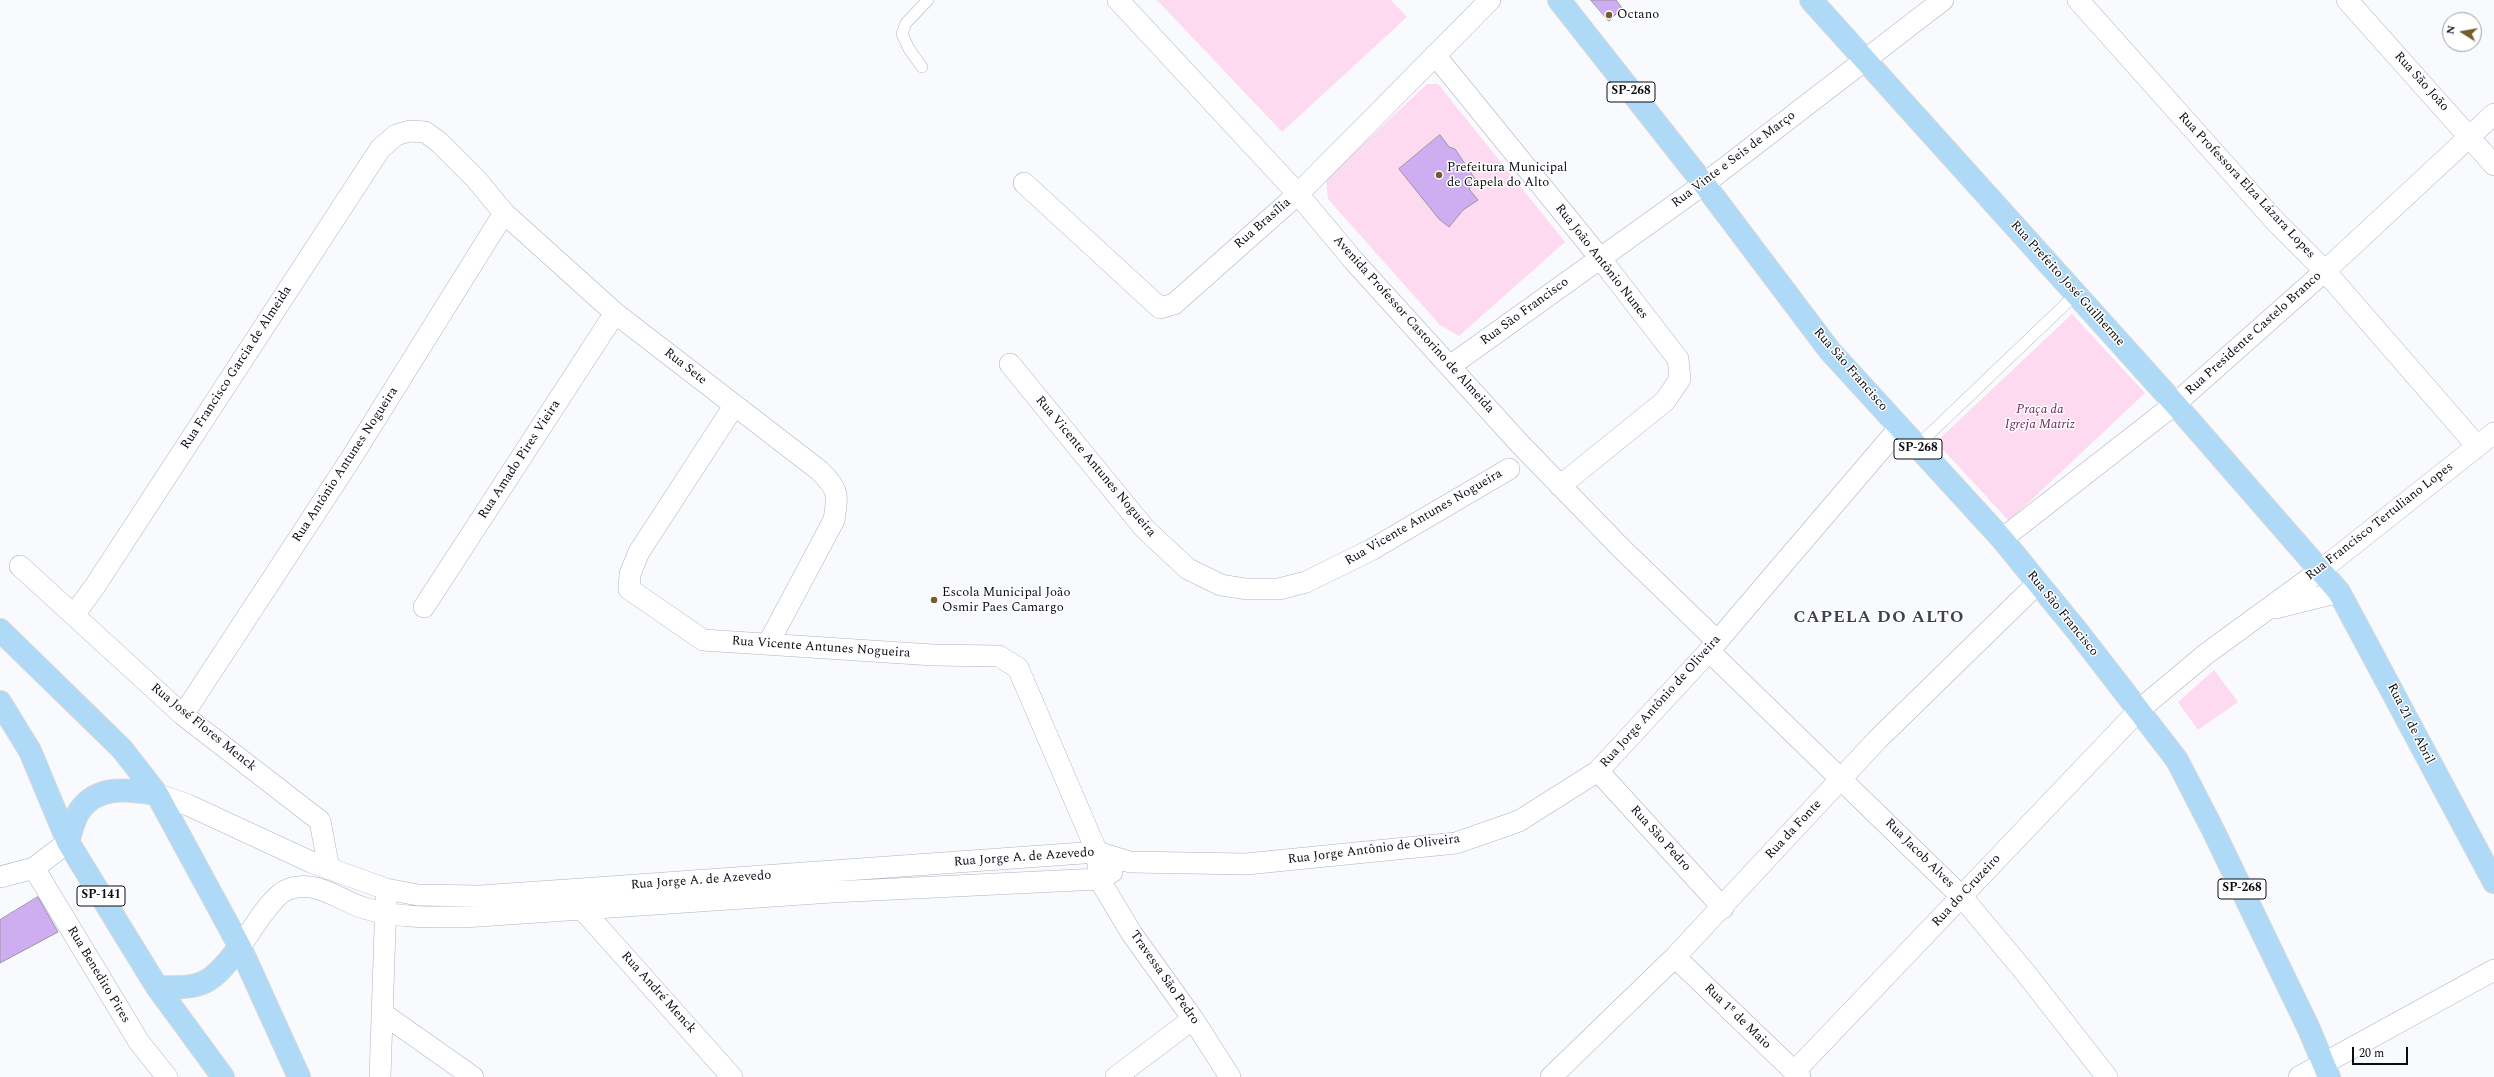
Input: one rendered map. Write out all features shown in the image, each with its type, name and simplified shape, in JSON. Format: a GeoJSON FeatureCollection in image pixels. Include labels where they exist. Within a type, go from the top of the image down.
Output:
{"type":"FeatureCollection","features":[{"type":"Feature","properties":{"kind":"main road","name":"Rua São Francisco"},"geometry":{"type":"LineString","coordinates":[[1559,0],[1704,184],[1830,351],[2002,540],[2139,710]]}},
{"type":"Feature","properties":{"kind":"main road","name":"Rua Prefeito José Guilherme"},"geometry":{"type":"LineString","coordinates":[[1811,0],[2175,404],[2321,570]]}},
{"type":"Feature","properties":{"kind":"main road","name":"Rua 21 de Abril"},"geometry":{"type":"LineString","coordinates":[[2321,570],[2339,592],[2494,882]]}},
{"type":"Feature","properties":{"kind":"main road"},"geometry":{"type":"LineString","coordinates":[[0,630],[122,749],[157,794],[240,947],[299,1077]]}},
{"type":"Feature","properties":{"kind":"main road","name":"SP-141"},"geometry":{"type":"LineString","coordinates":[[0,702],[30,751],[68,842],[157,987],[223,1077]]}},
{"type":"Feature","properties":{"kind":"main road","name":"SP-268"},"geometry":{"type":"LineString","coordinates":[[2139,710],[2177,760],[2213,830],[2327,1070]]}},
{"type":"Feature","properties":{"kind":"main road"},"geometry":{"type":"LineString","coordinates":[[68,842],[80,811],[92,798],[105,792],[124,790],[157,794]]}},
{"type":"Feature","properties":{"kind":"main road"},"geometry":{"type":"LineString","coordinates":[[157,987],[189,988],[208,981],[240,947]]}},
{"type":"Feature","properties":{"kind":"street","name":"Avenida Professor Castorino de Almeida"},"geometry":{"type":"LineString","coordinates":[[1118,0],[1298,194],[1353,260],[1560,486],[1713,646]]}},
{"type":"Feature","properties":{"kind":"street","name":"Rua Brasília"},"geometry":{"type":"LineString","coordinates":[[1024,183],[1160,308],[1174,304],[1298,194],[1490,0]]}},
{"type":"Feature","properties":{"kind":"street","name":"Rua Vinte e Seis de Março"},"geometry":{"type":"LineString","coordinates":[[1600,258],[1704,184],[1943,0]]}},
{"type":"Feature","properties":{"kind":"street","name":"Rua Professora Elza Lázara Lopes"},"geometry":{"type":"LineString","coordinates":[[2078,0],[2276,222],[2325,272],[2477,446]]}},
{"type":"Feature","properties":{"kind":"street","name":"Rua São João"},"geometry":{"type":"LineString","coordinates":[[2347,0],[2494,165]]}},
{"type":"Feature","properties":{"kind":"street","name":"Rua João Antônio Nunes"},"geometry":{"type":"LineString","coordinates":[[1435,55],[1600,258],[1678,359],[1680,379],[1665,402],[1560,486]]}},
{"type":"Feature","properties":{"kind":"street","name":"Rua Presidente Castelo Branco"},"geometry":{"type":"LineString","coordinates":[[2002,540],[2175,404],[2325,272],[2494,114]]}},
{"type":"Feature","properties":{"kind":"street","name":"Rua Sete"},"geometry":{"type":"LineString","coordinates":[[410,131],[425,132],[439,142],[476,179],[504,213],[615,313],[820,471],[834,485],[837,500],[834,520],[768,644]]}},
{"type":"Feature","properties":{"kind":"street","name":"Rua Francisco Garcia de Almeida"},"geometry":{"type":"LineString","coordinates":[[74,615],[95,586],[380,149],[396,135],[410,131]]}},
{"type":"Feature","properties":{"kind":"street","name":"Rua Antônio Antunes Nogueira"},"geometry":{"type":"LineString","coordinates":[[183,715],[350,460],[504,213]]}},
{"type":"Feature","properties":{"kind":"street","name":"Rua São Francisco"},"geometry":{"type":"LineString","coordinates":[[1450,366],[1600,258]]}},
{"type":"Feature","properties":{"kind":"street","name":"Rua Amado Pires Vieira"},"geometry":{"type":"LineString","coordinates":[[424,607],[615,313]]}},
{"type":"Feature","properties":{"kind":"street","name":"Rua Vicente Antunes Nogueira"},"geometry":{"type":"LineString","coordinates":[[1010,364],[1145,529],[1188,569],[1221,585],[1246,589],[1280,589],[1306,582],[1372,550],[1509,469]]}},
{"type":"Feature","properties":{"kind":"street","name":"Rua Vicente Antunes Nogueira"},"geometry":{"type":"LineString","coordinates":[[734,406],[639,552],[630,574],[629,589],[703,640],[940,656],[999,656],[1018,668],[1097,852],[1099,879]]}},
{"type":"Feature","properties":{"kind":"street","name":"Rua Jorge Antônio de Oliveira"},"geometry":{"type":"LineString","coordinates":[[1130,862],[1246,864],[1456,842],[1519,821],[1598,771],[1713,646],[1900,427]]}},
{"type":"Feature","properties":{"kind":"street","name":"Rua Francisco Tertuliano Lopes"},"geometry":{"type":"LineString","coordinates":[[2139,710],[2206,654],[2321,570],[2494,433]]}},
{"type":"Feature","properties":{"kind":"street","name":"Rua José Flores Menck"},"geometry":{"type":"LineString","coordinates":[[20,566],[183,715],[320,821],[329,868]]}},
{"type":"Feature","properties":{"kind":"street","name":"Rua da Fonte"},"geometry":{"type":"LineString","coordinates":[[1551,1077],[1675,957],[1941,676],[2038,583]]}},
{"type":"Feature","properties":{"kind":"street","name":"Rua Francisco Tertuliano Lopes"},"geometry":{"type":"LineString","coordinates":[[2265,611],[2339,592]]}},
{"type":"Feature","properties":{"kind":"street","name":"Rua Jacob Alves"},"geometry":{"type":"LineString","coordinates":[[1713,646],[1842,779],[1962,897],[2024,971],[2107,1077]]}},
{"type":"Feature","properties":{"kind":"street","name":"Rua do Cruzeiro"},"geometry":{"type":"LineString","coordinates":[[1797,1074],[2139,710]]}},
{"type":"Feature","properties":{"kind":"street","name":"Rua São Pedro"},"geometry":{"type":"LineString","coordinates":[[1598,771],[1723,908]]}},
{"type":"Feature","properties":{"kind":"street","name":"Rua Jorge A. de Azevedo"},"geometry":{"type":"LineString","coordinates":[[157,794],[188,805],[263,842],[365,882],[386,889],[418,895],[480,896],[1097,852],[1130,862]]}},
{"type":"Feature","properties":{"kind":"street"},"geometry":{"type":"LineString","coordinates":[[0,877],[34,868],[68,842]]}},
{"type":"Feature","properties":{"kind":"street","name":"Rua Jorge A. de Azevedo"},"geometry":{"type":"LineString","coordinates":[[240,947],[264,913],[288,889],[305,886],[326,891],[376,911],[416,917],[464,917],[832,892],[1099,879],[1130,862]]}},
{"type":"Feature","properties":{"kind":"street","name":"Rua Benedito Pires"},"geometry":{"type":"LineString","coordinates":[[34,868],[138,1042],[167,1077]]}},
{"type":"Feature","properties":{"kind":"street","name":"Travessa São Pedro"},"geometry":{"type":"LineString","coordinates":[[1099,879],[1132,934],[1193,1019],[1230,1077]]}},
{"type":"Feature","properties":{"kind":"street"},"geometry":{"type":"LineString","coordinates":[[380,1077],[382,1013],[376,911],[386,889]]}},
{"type":"Feature","properties":{"kind":"street"},"geometry":{"type":"LineString","coordinates":[[581,889],[583,910]]}},
{"type":"Feature","properties":{"kind":"street","name":"Rua André Menck"},"geometry":{"type":"LineString","coordinates":[[583,910],[732,1077]]}},
{"type":"Feature","properties":{"kind":"street","name":"Rua 1º de Maio"},"geometry":{"type":"LineString","coordinates":[[1675,957],[1797,1074]]}},
{"type":"Feature","properties":{"kind":"street"},"geometry":{"type":"LineString","coordinates":[[2299,1077],[2327,1070],[2494,970]]}},
{"type":"Feature","properties":{"kind":"street"},"geometry":{"type":"LineString","coordinates":[[382,1013],[473,1077]]}},
{"type":"Feature","properties":{"kind":"street"},"geometry":{"type":"LineString","coordinates":[[1116,1077],[1193,1019]]}},
{"type":"Feature","properties":{"kind":"lane"},"geometry":{"type":"LineString","coordinates":[[922,67],[909,49],[902,34],[906,23],[928,0]]}},
{"type":"Feature","properties":{"kind":"lane"},"geometry":{"type":"LineString","coordinates":[[1916,447],[2076,295]]}},
{"type":"Feature","properties":{"kind":"green space"},"geometry":{"type":"Polygon","coordinates":[[[1157,0],[1391,0],[1407,17],[1282,132],[1157,0]]]}},
{"type":"Feature","properties":{"kind":"green space"},"geometry":{"type":"Polygon","coordinates":[[[1427,84],[1438,84],[1565,242],[1459,336],[1440,325],[1328,199],[1326,179],[1427,84]]]}},
{"type":"Feature","properties":{"kind":"green space","name":"Praça da Igreja Matriz"},"geometry":{"type":"Polygon","coordinates":[[[2072,314],[2145,393],[2009,521],[1936,442],[2072,314]]]}},
{"type":"Feature","properties":{"kind":"green space"},"geometry":{"type":"Polygon","coordinates":[[[2214,670],[2238,702],[2198,730],[2178,702],[2214,670]]]}},
{"type":"Feature","properties":{"kind":"building","name":"Octano"},"geometry":{"type":"Polygon","coordinates":[[[1591,0],[1616,0],[1622,8],[1609,21],[1591,0]]]}},
{"type":"Feature","properties":{"kind":"building","name":"Prefeitura Municipal de Capela do Alto"},"geometry":{"type":"Polygon","coordinates":[[[1440,135],[1449,147],[1455,149],[1477,182],[1469,189],[1478,200],[1463,210],[1449,227],[1439,219],[1399,169],[1440,135]]]}},
{"type":"Feature","properties":{"kind":"building"},"geometry":{"type":"Polygon","coordinates":[[[38,897],[58,932],[0,963],[0,920],[38,897]]]}},
{"type":"Feature","properties":{"kind":"place","name":"Octano"},"geometry":{"type":"Point","coordinates":[1609,15]}},
{"type":"Feature","properties":{"kind":"place","name":"Prefeitura Municipal de Capela do Alto"},"geometry":{"type":"Point","coordinates":[1439,175]}},
{"type":"Feature","properties":{"kind":"place","name":"Escola Municipal João Osmir Paes Camargo"},"geometry":{"type":"Point","coordinates":[934,600]}},
{"type":"Feature","properties":{"kind":"district","name":"CAPELA DO ALTO"},"geometry":{"type":"Point","coordinates":[1879,619]}}]}
